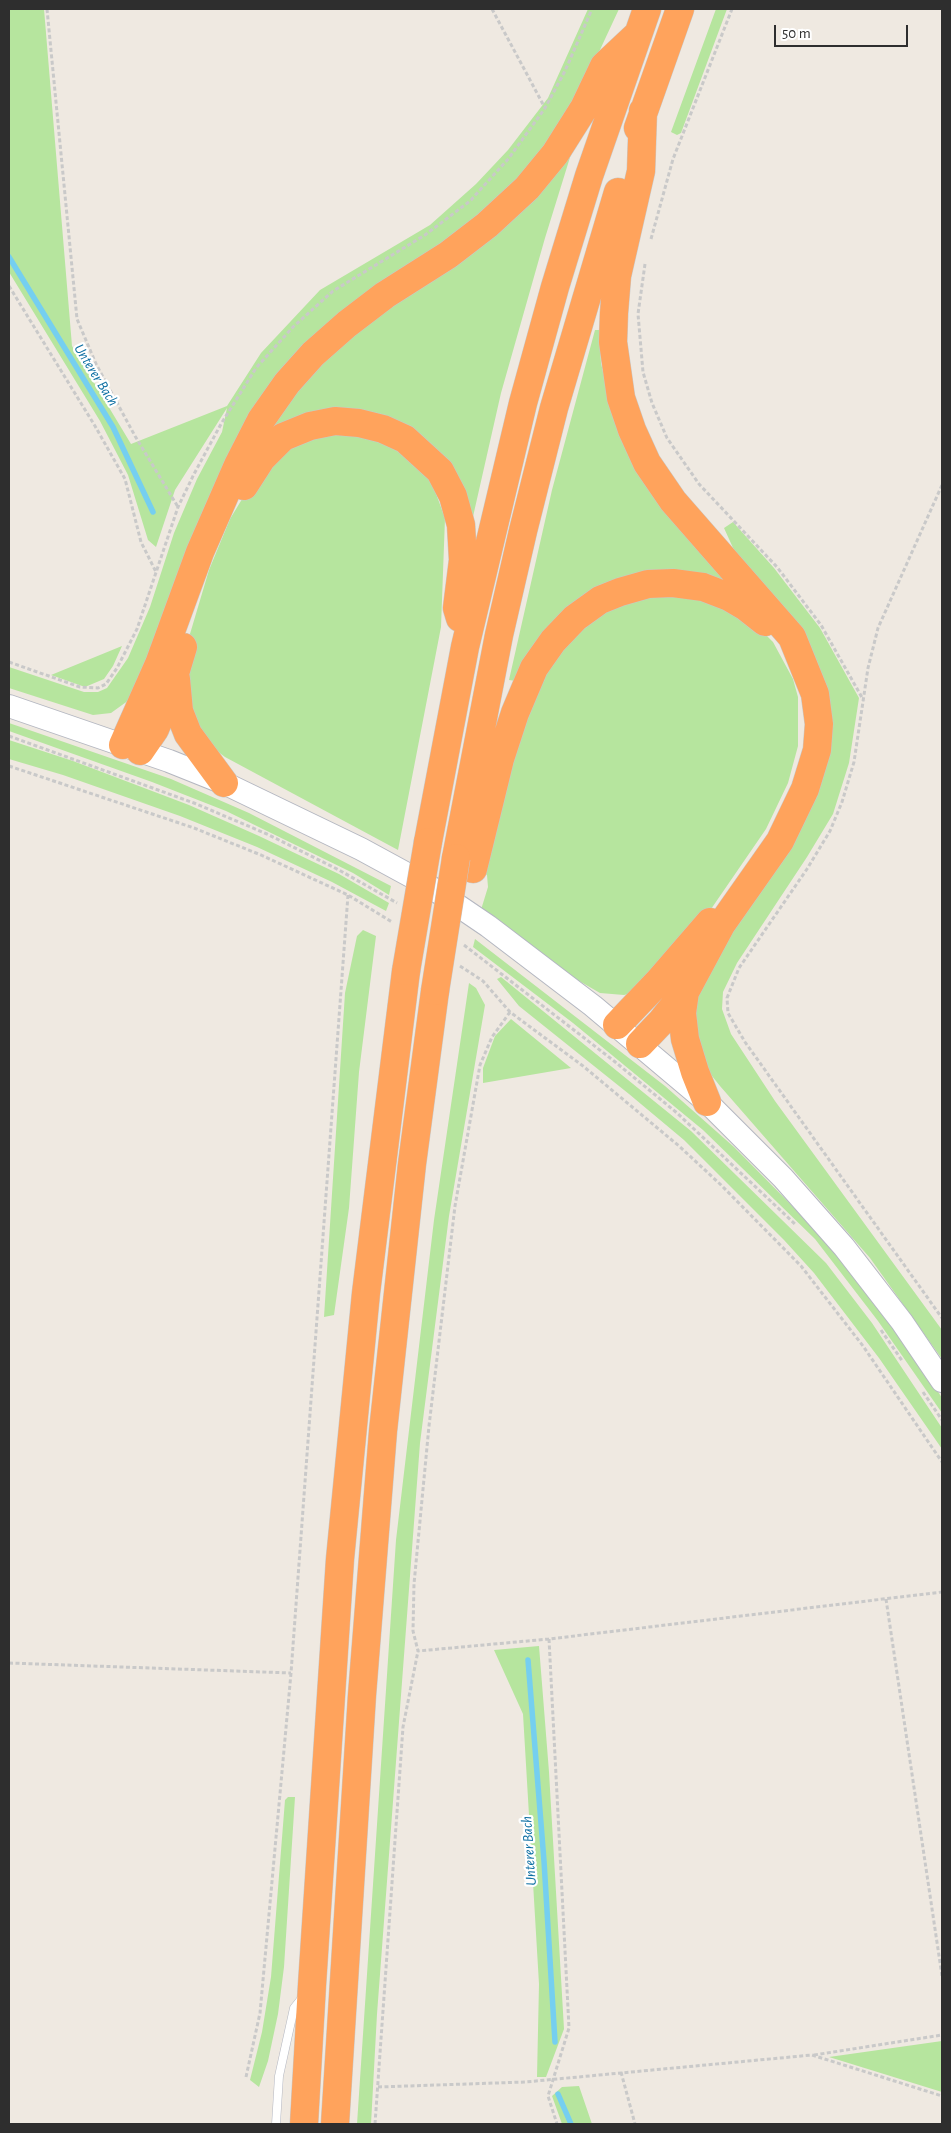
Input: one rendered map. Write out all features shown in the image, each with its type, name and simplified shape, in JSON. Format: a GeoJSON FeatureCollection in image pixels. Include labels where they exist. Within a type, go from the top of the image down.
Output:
{"type":"FeatureCollection","features":[{"type":"Feature","properties":{"kind":"highway"},"geometry":{"type":"LineString","coordinates":[[304,2124],[333,1663],[351,1446],[380,1168],[406,971],[465,647],[500,495],[555,287],[589,176],[647,9]]}},
{"type":"Feature","properties":{"kind":"highway"},"geometry":{"type":"LineString","coordinates":[[464,864],[500,635],[523,531],[583,308],[644,111],[680,9]]}},
{"type":"Feature","properties":{"kind":"highway"},"geometry":{"type":"LineString","coordinates":[[132,748],[159,664],[200,552],[238,465],[261,420],[287,383],[313,354],[346,324],[385,295],[448,255],[487,225],[527,188],[560,146],[584,108],[604,66],[637,35]]}},
{"type":"Feature","properties":{"kind":"highway"},"geometry":{"type":"LineString","coordinates":[[640,1044],[661,1022],[684,992],[721,925],[780,841],[805,789],[817,750],[819,724],[815,694],[792,637],[673,501],[647,463],[632,430],[621,398],[613,342],[614,313],[620,260],[641,171],[644,111]]}},
{"type":"Feature","properties":{"kind":"highway"},"geometry":{"type":"LineString","coordinates":[[132,748],[155,729],[211,556],[247,479],[262,458],[284,437],[310,426],[335,421],[359,423],[383,429],[405,439],[440,471],[454,496],[461,525],[463,560],[458,608],[465,647]]}},
{"type":"Feature","properties":{"kind":"highway"},"geometry":{"type":"LineString","coordinates":[[335,2124],[362,1695],[383,1431],[412,1164],[442,947],[464,864],[514,713],[534,668],[553,641],[575,618],[600,600],[620,592],[648,584],[673,583],[703,587],[729,596],[746,607],[765,622],[778,637],[790,656],[805,695],[808,725],[807,749],[796,785],[769,835],[716,916],[659,981],[617,1025]]}},
{"type":"Feature","properties":{"kind":"highway"},"geometry":{"type":"LineString","coordinates":[[176,668],[179,711],[188,734],[224,783]]}},
{"type":"Feature","properties":{"kind":"highway"},"geometry":{"type":"LineString","coordinates":[[684,992],[682,1013],[685,1039],[707,1102]]}},
{"type":"Feature","properties":{"kind":"main road"},"geometry":{"type":"LineString","coordinates":[[9,706],[132,748],[224,783],[361,849],[429,886],[538,963],[617,1025],[707,1102],[783,1178],[844,1247],[902,1322],[942,1381]]}},
{"type":"Feature","properties":{"kind":"lane"},"geometry":{"type":"LineString","coordinates":[[276,2124],[279,2076],[294,2008],[312,1985]]}},
{"type":"Feature","properties":{"kind":"path"},"geometry":{"type":"LineString","coordinates":[[47,9],[77,319],[100,372],[135,436],[178,507]]}},
{"type":"Feature","properties":{"kind":"path"},"geometry":{"type":"LineString","coordinates":[[492,9],[545,108]]}},
{"type":"Feature","properties":{"kind":"path"},"geometry":{"type":"LineString","coordinates":[[9,662],[80,687],[98,688],[106,684],[117,668],[137,629],[178,507],[221,424],[256,368],[293,327],[332,291],[425,235],[470,201],[509,158],[545,108],[565,71],[592,9]]}},
{"type":"Feature","properties":{"kind":"path"},"geometry":{"type":"LineString","coordinates":[[648,248],[673,159],[732,9]]}},
{"type":"Feature","properties":{"kind":"path"},"geometry":{"type":"LineString","coordinates":[[645,257],[638,314],[643,372],[652,403],[667,438],[699,484],[777,567],[821,625],[864,702]]}},
{"type":"Feature","properties":{"kind":"path"},"geometry":{"type":"LineString","coordinates":[[9,286],[95,426],[125,479],[141,542],[156,573]]}},
{"type":"Feature","properties":{"kind":"path"},"geometry":{"type":"LineString","coordinates":[[942,484],[878,628],[868,668],[854,762],[833,824],[807,869],[739,968],[727,998],[728,1013],[744,1042],[942,1318]]}},
{"type":"Feature","properties":{"kind":"path"},"geometry":{"type":"LineString","coordinates":[[9,736],[194,803],[267,834],[339,870],[388,898]]}},
{"type":"Feature","properties":{"kind":"path"},"geometry":{"type":"LineString","coordinates":[[9,766],[194,828],[262,855],[348,895],[291,1673],[260,2013],[246,2077]]}},
{"type":"Feature","properties":{"kind":"path"},"geometry":{"type":"LineString","coordinates":[[474,952],[677,1113],[729,1160],[799,1229]]}},
{"type":"Feature","properties":{"kind":"path"},"geometry":{"type":"LineString","coordinates":[[483,981],[510,1012],[583,1066],[679,1146],[720,1184],[801,1266],[863,1346],[942,1462]]}},
{"type":"Feature","properties":{"kind":"path"},"geometry":{"type":"LineString","coordinates":[[375,2124],[403,1727],[418,1651],[413,1631],[414,1584],[429,1426],[455,1206],[480,1065],[492,1037],[510,1012]]}},
{"type":"Feature","properties":{"kind":"path"},"geometry":{"type":"LineString","coordinates":[[877,1325],[904,1365]]}},
{"type":"Feature","properties":{"kind":"path"},"geometry":{"type":"LineString","coordinates":[[921,1389],[942,1420]]}},
{"type":"Feature","properties":{"kind":"path"},"geometry":{"type":"LineString","coordinates":[[418,1651],[549,1639],[942,1592]]}},
{"type":"Feature","properties":{"kind":"path"},"geometry":{"type":"LineString","coordinates":[[886,1599],[942,1976]]}},
{"type":"Feature","properties":{"kind":"path"},"geometry":{"type":"LineString","coordinates":[[549,1639],[569,2028],[548,2096],[557,2124]]}},
{"type":"Feature","properties":{"kind":"path"},"geometry":{"type":"LineString","coordinates":[[9,1663],[291,1673]]}},
{"type":"Feature","properties":{"kind":"path"},"geometry":{"type":"LineString","coordinates":[[378,2087],[525,2082],[812,2055],[942,2035]]}},
{"type":"Feature","properties":{"kind":"path"},"geometry":{"type":"LineString","coordinates":[[812,2055],[942,2096]]}},
{"type":"Feature","properties":{"kind":"path"},"geometry":{"type":"LineString","coordinates":[[621,2072],[635,2124]]}},
{"type":"Feature","properties":{"kind":"green space"},"geometry":{"type":"Polygon","coordinates":[[[9,9],[44,9],[72,346],[131,444],[227,406],[261,353],[320,290],[430,225],[476,184],[508,150],[548,98],[588,9],[619,9],[578,97],[516,186],[316,339],[195,550],[129,700],[111,713],[93,715],[9,688],[9,667],[84,692],[98,692],[107,688],[128,658],[150,607],[174,533],[197,479],[222,432],[227,408],[175,490],[156,547],[148,540],[128,475],[100,421],[9,272],[9,9]]]}},
{"type":"Feature","properties":{"kind":"green space"},"geometry":{"type":"Polygon","coordinates":[[[716,9],[727,9],[681,133],[677,135],[671,132],[716,9]]]}},
{"type":"Feature","properties":{"kind":"green space"},"geometry":{"type":"Polygon","coordinates":[[[576,138],[545,238],[501,393],[472,521],[453,496],[383,429],[283,437],[263,428],[282,400],[576,138]]]}},
{"type":"Feature","properties":{"kind":"green space"},"geometry":{"type":"Polygon","coordinates":[[[595,330],[599,330],[601,363],[611,406],[730,581],[654,572],[516,681],[509,680],[552,490],[595,330]]]}},
{"type":"Feature","properties":{"kind":"green space"},"geometry":{"type":"Polygon","coordinates":[[[340,433],[366,436],[386,443],[415,462],[431,480],[445,518],[441,627],[398,850],[225,757],[205,742],[187,720],[187,644],[209,570],[230,519],[259,471],[281,450],[309,438],[340,433]]]}},
{"type":"Feature","properties":{"kind":"green space"},"geometry":{"type":"Polygon","coordinates":[[[733,522],[774,568],[820,628],[859,698],[849,763],[833,814],[737,963],[723,992],[722,1009],[731,1034],[775,1101],[942,1330],[942,1359],[870,1258],[700,1061],[692,1030],[695,999],[824,725],[739,561],[724,528],[733,522]]]}},
{"type":"Feature","properties":{"kind":"green space"},"geometry":{"type":"Polygon","coordinates":[[[647,593],[702,597],[758,627],[773,642],[793,679],[798,697],[798,746],[788,783],[766,829],[709,912],[636,992],[624,995],[600,993],[548,963],[480,913],[488,887],[487,875],[484,873],[509,768],[543,675],[577,626],[647,593]]]}},
{"type":"Feature","properties":{"kind":"green space"},"geometry":{"type":"Polygon","coordinates":[[[122,646],[113,666],[104,679],[85,687],[51,675],[122,646]]]}},
{"type":"Feature","properties":{"kind":"green space"},"geometry":{"type":"Polygon","coordinates":[[[9,723],[171,779],[249,813],[391,886],[389,895],[353,873],[226,811],[152,782],[9,731],[9,723]]]}},
{"type":"Feature","properties":{"kind":"green space"},"geometry":{"type":"Polygon","coordinates":[[[9,740],[73,761],[189,805],[259,836],[339,874],[389,903],[386,911],[332,882],[257,847],[180,816],[63,775],[9,759],[9,740]]]}},
{"type":"Feature","properties":{"kind":"green space"},"geometry":{"type":"Polygon","coordinates":[[[363,930],[376,936],[359,1072],[349,1208],[334,1315],[324,1317],[345,993],[357,936],[363,930]]]}},
{"type":"Feature","properties":{"kind":"green space"},"geometry":{"type":"Polygon","coordinates":[[[475,939],[665,1086],[734,1147],[823,1237],[923,1368],[942,1398],[942,1413],[878,1321],[815,1239],[703,1130],[573,1023],[473,947],[475,939]]]}},
{"type":"Feature","properties":{"kind":"green space"},"geometry":{"type":"Polygon","coordinates":[[[501,977],[691,1131],[826,1263],[872,1323],[942,1428],[942,1449],[879,1358],[814,1273],[784,1240],[684,1140],[519,1006],[497,979],[501,977]]]}},
{"type":"Feature","properties":{"kind":"green space"},"geometry":{"type":"Polygon","coordinates":[[[469,983],[476,988],[485,1005],[449,1216],[420,1443],[377,2014],[371,2124],[357,2124],[396,1540],[434,1220],[469,983]]]}},
{"type":"Feature","properties":{"kind":"green space"},"geometry":{"type":"Polygon","coordinates":[[[511,1019],[571,1068],[483,1083],[483,1068],[495,1036],[511,1019]]]}},
{"type":"Feature","properties":{"kind":"green space"},"geometry":{"type":"Polygon","coordinates":[[[539,1646],[549,1772],[564,2029],[546,2077],[537,2077],[539,1984],[523,1714],[494,1650],[539,1646]]]}},
{"type":"Feature","properties":{"kind":"green space"},"geometry":{"type":"Polygon","coordinates":[[[288,1797],[295,1797],[284,1967],[278,2014],[268,2061],[259,2087],[250,2080],[262,2032],[271,1977],[285,1800],[288,1797]]]}},
{"type":"Feature","properties":{"kind":"green space"},"geometry":{"type":"Polygon","coordinates":[[[942,2041],[942,2092],[829,2057],[942,2041]]]}},
{"type":"Feature","properties":{"kind":"green space"},"geometry":{"type":"Polygon","coordinates":[[[579,2086],[592,2124],[562,2124],[552,2096],[562,2087],[579,2086]]]}},
{"type":"Feature","properties":{"kind":"waterway","name":"Unterer Bach"},"geometry":{"type":"LineString","coordinates":[[9,257],[113,427],[153,512]]}},
{"type":"Feature","properties":{"kind":"waterway","name":"Unterer Bach"},"geometry":{"type":"LineString","coordinates":[[528,1660],[544,1861],[555,2042]]}},
{"type":"Feature","properties":{"kind":"waterway","name":"Unterer Bach"},"geometry":{"type":"LineString","coordinates":[[558,2094],[571,2124]]}}]}
